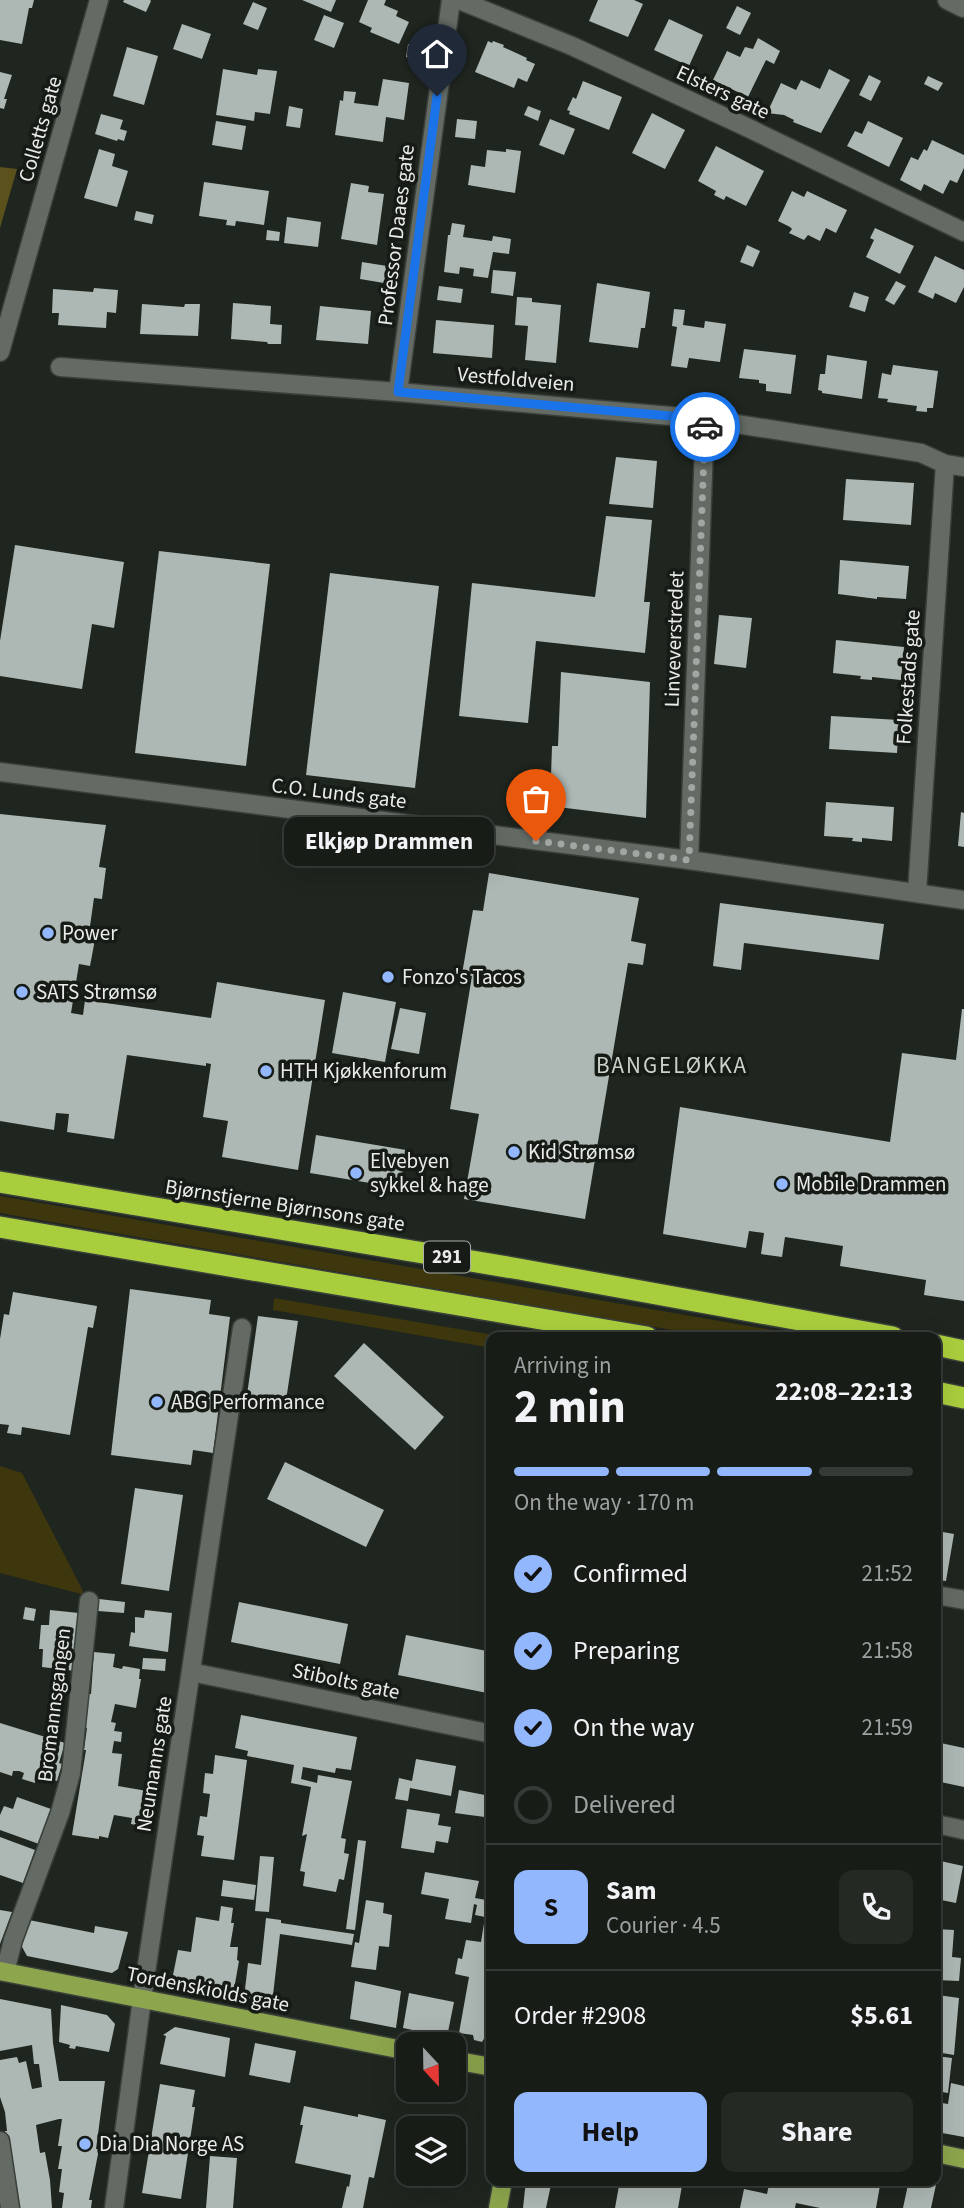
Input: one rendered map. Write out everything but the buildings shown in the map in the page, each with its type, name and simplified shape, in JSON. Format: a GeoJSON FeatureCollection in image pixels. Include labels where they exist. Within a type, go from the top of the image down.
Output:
{"type":"FeatureCollection","features":[{"type":"Feature","properties":{"kind":"highway","name":"Bjørnstjerne Bjørnsons gate"},"geometry":{"type":"LineString","coordinates":[[0,1182],[519,1269],[866,1332]]}},
{"type":"Feature","properties":{"kind":"highway","name":"291"},"geometry":{"type":"LineString","coordinates":[[0,1227],[618,1332]]}},
{"type":"Feature","properties":{"kind":"highway"},"geometry":{"type":"LineString","coordinates":[[941,1346],[964,1351]]}},
{"type":"Feature","properties":{"kind":"highway"},"geometry":{"type":"LineString","coordinates":[[941,1393],[964,1398]]}},
{"type":"Feature","properties":{"kind":"main road","name":"Tordenskiolds gate"},"geometry":{"type":"LineString","coordinates":[[2,1972],[396,2049]]}},
{"type":"Feature","properties":{"kind":"main road"},"geometry":{"type":"LineString","coordinates":[[466,2062],[486,2066]]}},
{"type":"Feature","properties":{"kind":"main road"},"geometry":{"type":"LineString","coordinates":[[941,2154],[964,2159]]}},
{"type":"Feature","properties":{"kind":"main road"},"geometry":{"type":"LineString","coordinates":[[498,2208],[502,2186]]}},
{"type":"Feature","properties":{"kind":"street","name":"Colletts gate"},"geometry":{"type":"LineString","coordinates":[[0,352],[99,0]]}},
{"type":"Feature","properties":{"kind":"street","name":"Professor Daaes gate"},"geometry":{"type":"LineString","coordinates":[[398,392],[450,0]]}},
{"type":"Feature","properties":{"kind":"street","name":"Elsters gate"},"geometry":{"type":"LineString","coordinates":[[459,0],[572,46],[964,232]]}},
{"type":"Feature","properties":{"kind":"street"},"geometry":{"type":"LineString","coordinates":[[947,0],[963,8]]}},
{"type":"Feature","properties":{"kind":"street","name":"Vestfoldveien"},"geometry":{"type":"LineString","coordinates":[[60,368],[398,392],[705,419],[921,453],[945,464],[964,467]]}},
{"type":"Feature","properties":{"kind":"street","name":"Linveverstredet"},"geometry":{"type":"LineString","coordinates":[[689,860],[705,419]]}},
{"type":"Feature","properties":{"kind":"street","name":"Folkestads gate"},"geometry":{"type":"LineString","coordinates":[[917,893],[945,464]]}},
{"type":"Feature","properties":{"kind":"street","name":"C.O. Lunds gate"},"geometry":{"type":"LineString","coordinates":[[0,772],[689,860],[964,900]]}},
{"type":"Feature","properties":{"kind":"street","name":"Neumanns gate"},"geometry":{"type":"LineString","coordinates":[[114,2208],[142,1999],[242,1328]]}},
{"type":"Feature","properties":{"kind":"street"},"geometry":{"type":"LineString","coordinates":[[941,1596],[964,1600]]}},
{"type":"Feature","properties":{"kind":"street","name":"Bromannsgangen"},"geometry":{"type":"LineString","coordinates":[[2,1972],[60,1813],[71,1773],[89,1601]]}},
{"type":"Feature","properties":{"kind":"street","name":"Stibolts gate"},"geometry":{"type":"LineString","coordinates":[[191,1672],[486,1733]]}},
{"type":"Feature","properties":{"kind":"street"},"geometry":{"type":"LineString","coordinates":[[941,1825],[964,1830]]}},
{"type":"Feature","properties":{"kind":"street"},"geometry":{"type":"LineString","coordinates":[[0,2141],[10,2208]]}},
{"type":"Feature","properties":{"kind":"shaded area"},"geometry":{"type":"Polygon","coordinates":[[[0,167],[17,169],[0,228],[0,167]]]}},
{"type":"Feature","properties":{"kind":"shaded area"},"geometry":{"type":"Polygon","coordinates":[[[0,1196],[783,1332],[683,1332],[0,1213],[0,1196]]]}},
{"type":"Feature","properties":{"kind":"shaded area"},"geometry":{"type":"Polygon","coordinates":[[[274,1298],[486,1334],[486,1347],[273,1310],[274,1298]]]}},
{"type":"Feature","properties":{"kind":"shaded area"},"geometry":{"type":"Polygon","coordinates":[[[0,1466],[22,1473],[85,1595],[0,1573],[0,1466]]]}},
{"type":"Feature","properties":{"kind":"way so far"},"geometry":{"type":"LineString","coordinates":[[536,841],[689,860],[705,427]]}},
{"type":"Feature","properties":{"kind":"place","name":"Elkjøp Drammen"},"geometry":{"type":"Point","coordinates":[536,841]}},
{"type":"Feature","properties":{"kind":"place","name":"Power"},"geometry":{"type":"Point","coordinates":[48,933]}},
{"type":"Feature","properties":{"kind":"place","name":"Fonzo's Tacos"},"geometry":{"type":"Point","coordinates":[388,977]}},
{"type":"Feature","properties":{"kind":"place","name":"SATS Strømsø"},"geometry":{"type":"Point","coordinates":[22,992]}},
{"type":"Feature","properties":{"kind":"place","name":"HTH Kjøkkenforum"},"geometry":{"type":"Point","coordinates":[266,1071]}},
{"type":"Feature","properties":{"kind":"place","name":"Kid Strømsø"},"geometry":{"type":"Point","coordinates":[514,1152]}},
{"type":"Feature","properties":{"kind":"place","name":"Elvebyen sykkel & hage"},"geometry":{"type":"Point","coordinates":[356,1173]}},
{"type":"Feature","properties":{"kind":"place","name":"Mobile Drammen"},"geometry":{"type":"Point","coordinates":[782,1184]}},
{"type":"Feature","properties":{"kind":"place","name":"ABG Performance"},"geometry":{"type":"Point","coordinates":[157,1402]}},
{"type":"Feature","properties":{"kind":"place","name":"Dia Dia Norge AS"},"geometry":{"type":"Point","coordinates":[85,2144]}},
{"type":"Feature","properties":{"kind":"district","name":"BANGELØKKA"},"geometry":{"type":"Point","coordinates":[672,1065]}},
{"type":"Feature","properties":{"kind":"route"},"geometry":{"type":"LineString","coordinates":[[437,96],[398,392],[705,419],[705,427]]}}]}
